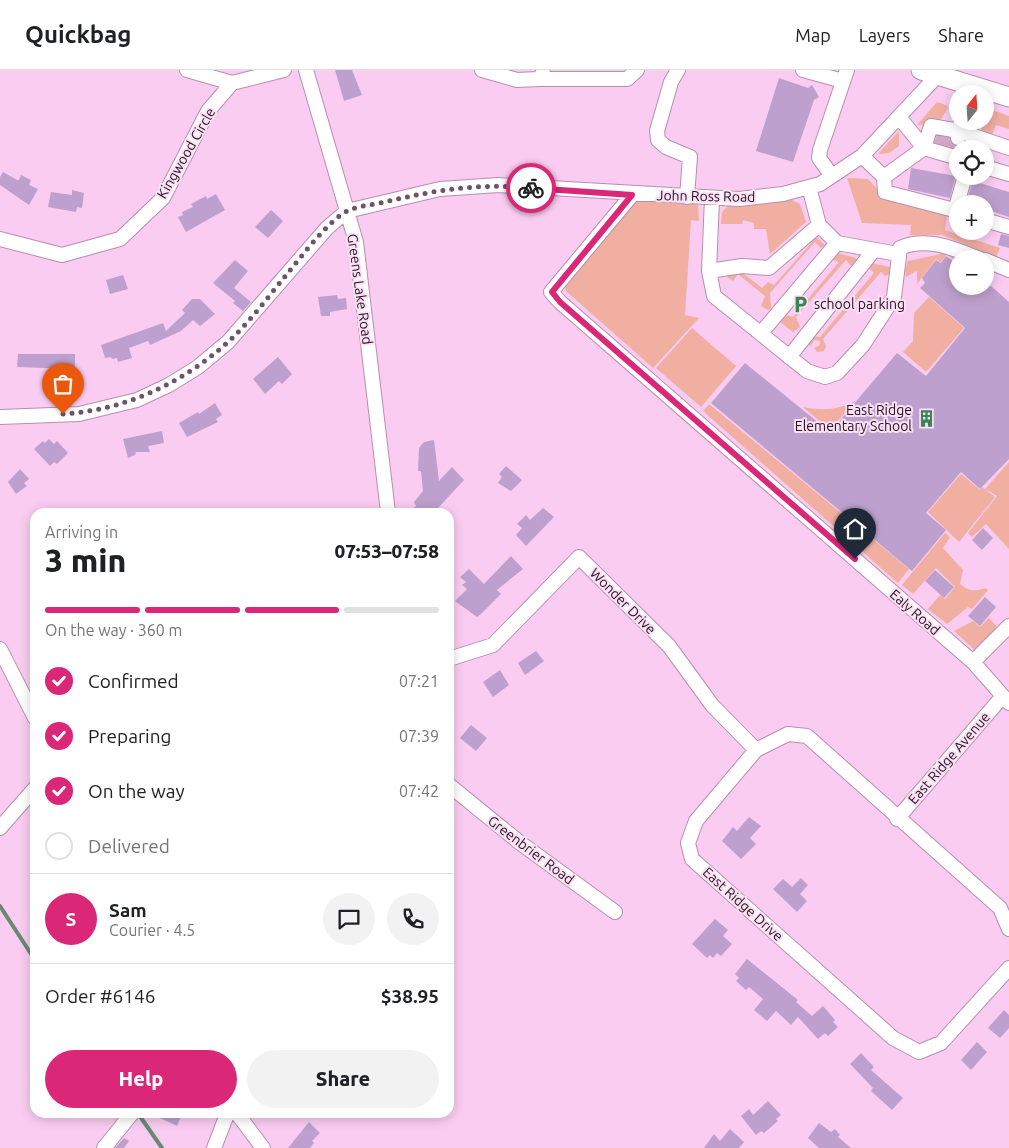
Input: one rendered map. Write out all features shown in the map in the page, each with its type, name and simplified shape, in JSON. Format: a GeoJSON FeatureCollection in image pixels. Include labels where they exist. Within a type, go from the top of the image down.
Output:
{"type":"FeatureCollection","features":[{"type":"Feature","properties":{"kind":"main road"},"geometry":{"type":"LineString","coordinates":[[929,73],[959,85]]}},
{"type":"Feature","properties":{"kind":"main road"},"geometry":{"type":"LineString","coordinates":[[994,94],[1009,97]]}},
{"type":"Feature","properties":{"kind":"street"},"geometry":{"type":"LineString","coordinates":[[187,70],[232,83],[284,70]]}},
{"type":"Feature","properties":{"kind":"street","name":"Greens Lake Road"},"geometry":{"type":"LineString","coordinates":[[306,70],[356,242],[388,508]]}},
{"type":"Feature","properties":{"kind":"street"},"geometry":{"type":"LineString","coordinates":[[482,70],[517,80],[542,75],[628,79],[637,70]]}},
{"type":"Feature","properties":{"kind":"street"},"geometry":{"type":"LineString","coordinates":[[678,70],[671,82],[657,131],[658,140],[666,147],[690,157],[687,197]]}},
{"type":"Feature","properties":{"kind":"street"},"geometry":{"type":"LineString","coordinates":[[803,70],[845,75],[820,150],[820,158],[832,176]]}},
{"type":"Feature","properties":{"kind":"street","name":"John Ross Road"},"geometry":{"type":"LineString","coordinates":[[0,417],[79,414],[137,400],[170,384],[198,366],[228,342],[316,240],[347,211],[440,189],[498,185],[632,195],[740,199],[783,194],[820,184],[862,156],[899,117],[929,73]]}},
{"type":"Feature","properties":{"kind":"street","name":"Kingwood Circle"},"geometry":{"type":"LineString","coordinates":[[0,239],[62,255],[120,239],[163,198],[208,111],[232,83]]}},
{"type":"Feature","properties":{"kind":"street"},"geometry":{"type":"LineString","coordinates":[[899,117],[924,148]]}},
{"type":"Feature","properties":{"kind":"street"},"geometry":{"type":"LineString","coordinates":[[924,148],[932,126],[950,140]]}},
{"type":"Feature","properties":{"kind":"street"},"geometry":{"type":"LineString","coordinates":[[884,177],[924,148],[949,143]]}},
{"type":"Feature","properties":{"kind":"street"},"geometry":{"type":"LineString","coordinates":[[994,146],[1009,148]]}},
{"type":"Feature","properties":{"kind":"street"},"geometry":{"type":"LineString","coordinates":[[862,156],[884,177],[885,192],[949,209]]}},
{"type":"Feature","properties":{"kind":"street"},"geometry":{"type":"LineString","coordinates":[[994,170],[1009,174]]}},
{"type":"Feature","properties":{"kind":"street"},"geometry":{"type":"LineString","coordinates":[[809,187],[819,225],[837,243],[898,254]]}},
{"type":"Feature","properties":{"kind":"street","name":"Ealy Road"},"geometry":{"type":"LineString","coordinates":[[632,195],[552,292],[567,308],[973,662],[1005,700]]}},
{"type":"Feature","properties":{"kind":"street"},"geometry":{"type":"LineString","coordinates":[[712,198],[708,271],[714,296],[807,371],[825,377],[837,373],[864,345],[894,297],[899,269],[898,254],[900,248],[923,243],[946,246],[956,250]]}},
{"type":"Feature","properties":{"kind":"street"},"geometry":{"type":"LineString","coordinates":[[994,217],[1009,221]]}},
{"type":"Feature","properties":{"kind":"street"},"geometry":{"type":"LineString","coordinates":[[994,223],[1009,227]]}},
{"type":"Feature","properties":{"kind":"street"},"geometry":{"type":"LineString","coordinates":[[708,271],[742,266],[768,268],[819,225]]}},
{"type":"Feature","properties":{"kind":"street"},"geometry":{"type":"LineString","coordinates":[[761,333],[837,243]]}},
{"type":"Feature","properties":{"kind":"street"},"geometry":{"type":"LineString","coordinates":[[789,357],[874,250]]}},
{"type":"Feature","properties":{"kind":"street"},"geometry":{"type":"LineString","coordinates":[[994,264],[1009,270]]}},
{"type":"Feature","properties":{"kind":"street","name":"Wonder Drive"},"geometry":{"type":"LineString","coordinates":[[454,657],[493,645],[579,557],[669,646],[712,705],[756,750]]}},
{"type":"Feature","properties":{"kind":"street"},"geometry":{"type":"LineString","coordinates":[[973,662],[1009,626]]}},
{"type":"Feature","properties":{"kind":"street"},"geometry":{"type":"LineString","coordinates":[[0,649],[30,708]]}},
{"type":"Feature","properties":{"kind":"street","name":"East Ridge Avenue"},"geometry":{"type":"LineString","coordinates":[[897,819],[1005,700]]}},
{"type":"Feature","properties":{"kind":"street","name":"East Ridge Drive"},"geometry":{"type":"LineString","coordinates":[[1009,929],[1000,908],[897,819],[806,736],[788,734],[756,750],[696,821],[688,843],[692,859],[893,1038],[919,1052],[941,1043],[1009,968]]}},
{"type":"Feature","properties":{"kind":"street","name":"Greenbrier Road"},"geometry":{"type":"LineString","coordinates":[[454,789],[519,842],[615,912]]}},
{"type":"Feature","properties":{"kind":"street"},"geometry":{"type":"LineString","coordinates":[[0,828],[30,794]]}},
{"type":"Feature","properties":{"kind":"street"},"geometry":{"type":"LineString","coordinates":[[104,1148],[128,1118]]}},
{"type":"Feature","properties":{"kind":"street"},"geometry":{"type":"LineString","coordinates":[[214,1148],[226,1118]]}},
{"type":"Feature","properties":{"kind":"street"},"geometry":{"type":"LineString","coordinates":[[240,1118],[263,1148]]}},
{"type":"Feature","properties":{"kind":"shaded area"},"geometry":{"type":"Polygon","coordinates":[[[937,102],[946,105],[948,108],[938,124],[917,125],[937,102]]]}},
{"type":"Feature","properties":{"kind":"shaded area"},"geometry":{"type":"Polygon","coordinates":[[[994,110],[1009,116],[1009,129],[996,125],[991,138],[982,130],[994,130],[994,110]]]}},
{"type":"Feature","properties":{"kind":"shaded area"},"geometry":{"type":"Polygon","coordinates":[[[899,131],[899,146],[889,153],[878,154],[899,131]]]}},
{"type":"Feature","properties":{"kind":"shaded area"},"geometry":{"type":"Polygon","coordinates":[[[847,178],[868,179],[881,193],[947,215],[945,230],[949,231],[949,238],[942,235],[910,235],[911,225],[862,223],[847,178]]]}},
{"type":"Feature","properties":{"kind":"shaded area"},"geometry":{"type":"Polygon","coordinates":[[[792,200],[800,204],[806,222],[770,254],[766,229],[754,229],[754,223],[743,220],[742,224],[721,224],[722,212],[730,204],[792,200]]]}},
{"type":"Feature","properties":{"kind":"shaded area"},"geometry":{"type":"Polygon","coordinates":[[[633,201],[698,204],[699,221],[691,220],[685,315],[699,318],[653,368],[566,291],[565,281],[633,201]]]}},
{"type":"Feature","properties":{"kind":"shaded area"},"geometry":{"type":"Polygon","coordinates":[[[814,235],[825,245],[821,248],[815,242],[770,293],[771,308],[768,310],[761,306],[765,296],[738,274],[733,281],[727,277],[736,268],[762,288],[768,282],[774,285],[812,242],[809,239],[814,235]]]}},
{"type":"Feature","properties":{"kind":"shaded area"},"geometry":{"type":"Polygon","coordinates":[[[954,240],[976,240],[1000,248],[996,257],[994,256],[994,250],[979,250],[954,240]]]}},
{"type":"Feature","properties":{"kind":"shaded area"},"geometry":{"type":"Polygon","coordinates":[[[838,253],[856,258],[857,261],[851,266],[846,260],[796,317],[800,327],[793,332],[780,322],[786,315],[793,317],[839,262],[833,260],[832,257],[838,253]]]}},
{"type":"Feature","properties":{"kind":"shaded area"},"geometry":{"type":"Polygon","coordinates":[[[946,253],[949,255],[947,254],[941,262],[936,259],[917,284],[917,271],[906,277],[905,270],[908,261],[946,253]]]}},
{"type":"Feature","properties":{"kind":"shaded area"},"geometry":{"type":"Polygon","coordinates":[[[871,263],[890,267],[890,274],[885,276],[881,272],[823,339],[826,346],[824,351],[817,352],[814,348],[820,345],[820,341],[814,340],[810,347],[808,340],[811,336],[820,337],[874,273],[869,268],[871,263]]]}},
{"type":"Feature","properties":{"kind":"shaded area"},"geometry":{"type":"Polygon","coordinates":[[[929,297],[964,328],[926,372],[903,352],[913,341],[914,313],[929,297]]]}},
{"type":"Feature","properties":{"kind":"shaded area"},"geometry":{"type":"Polygon","coordinates":[[[692,328],[736,366],[701,407],[656,368],[692,328]]]}},
{"type":"Feature","properties":{"kind":"shaded area"},"geometry":{"type":"Polygon","coordinates":[[[856,400],[830,430],[803,407],[830,409],[844,406],[856,400]]]}},
{"type":"Feature","properties":{"kind":"shaded area"},"geometry":{"type":"Polygon","coordinates":[[[709,404],[909,569],[898,583],[703,411],[709,404]]]}},
{"type":"Feature","properties":{"kind":"shaded area"},"geometry":{"type":"Polygon","coordinates":[[[1009,462],[1009,549],[986,524],[972,537],[968,533],[997,496],[985,489],[1009,462]]]}},
{"type":"Feature","properties":{"kind":"shaded area"},"geometry":{"type":"Polygon","coordinates":[[[961,474],[980,490],[982,487],[995,497],[959,542],[928,512],[961,474]]]}},
{"type":"Feature","properties":{"kind":"shaded area"},"geometry":{"type":"Polygon","coordinates":[[[945,533],[950,537],[943,548],[963,570],[960,584],[972,590],[985,588],[988,590],[972,609],[968,607],[947,624],[928,609],[940,595],[945,599],[955,587],[936,568],[913,594],[902,585],[945,533]]]}},
{"type":"Feature","properties":{"kind":"shaded area"},"geometry":{"type":"Polygon","coordinates":[[[989,618],[1000,630],[977,652],[954,631],[973,621],[980,627],[989,618]]]}},
{"type":"Feature","properties":{"kind":"building"},"geometry":{"type":"Polygon","coordinates":[[[335,70],[352,70],[362,95],[344,101],[335,70]]]}},
{"type":"Feature","properties":{"kind":"building"},"geometry":{"type":"Polygon","coordinates":[[[779,78],[808,88],[812,85],[819,97],[814,100],[793,162],[756,151],[779,78]]]}},
{"type":"Feature","properties":{"kind":"building"},"geometry":{"type":"Polygon","coordinates":[[[937,136],[949,138],[950,140],[949,146],[935,142],[937,136]]]}},
{"type":"Feature","properties":{"kind":"building"},"geometry":{"type":"Polygon","coordinates":[[[911,168],[949,175],[949,185],[954,185],[949,198],[908,189],[911,168]]]}},
{"type":"Feature","properties":{"kind":"building"},"geometry":{"type":"Polygon","coordinates":[[[3,172],[17,180],[19,180],[21,175],[31,180],[29,185],[38,189],[29,205],[0,185],[0,177],[3,172]]]}},
{"type":"Feature","properties":{"kind":"building"},"geometry":{"type":"Polygon","coordinates":[[[972,185],[986,185],[1009,192],[1009,217],[994,212],[994,195],[969,195],[972,185]]]}},
{"type":"Feature","properties":{"kind":"building"},"geometry":{"type":"Polygon","coordinates":[[[72,190],[84,193],[82,208],[77,207],[76,212],[48,207],[51,192],[72,195],[72,190]]]}},
{"type":"Feature","properties":{"kind":"building"},"geometry":{"type":"Polygon","coordinates":[[[216,194],[225,210],[186,232],[178,217],[183,215],[182,212],[193,207],[191,204],[206,196],[207,199],[216,194]]]}},
{"type":"Feature","properties":{"kind":"building"},"geometry":{"type":"Polygon","coordinates":[[[271,210],[283,221],[268,238],[255,227],[271,210]]]}},
{"type":"Feature","properties":{"kind":"building"},"geometry":{"type":"Polygon","coordinates":[[[1001,234],[1009,236],[1009,248],[998,245],[1001,234]]]}},
{"type":"Feature","properties":{"kind":"building","name":"East Ridge Elementary School"},"geometry":{"type":"Polygon","coordinates":[[[946,256],[949,258],[949,295],[994,295],[994,289],[1009,302],[1009,459],[980,489],[961,472],[926,513],[946,530],[912,571],[711,403],[745,363],[830,432],[897,353],[926,376],[965,328],[920,288],[925,283],[922,278],[936,260],[941,263],[946,256]]]}},
{"type":"Feature","properties":{"kind":"building"},"geometry":{"type":"Polygon","coordinates":[[[235,260],[248,271],[234,288],[251,302],[243,311],[233,303],[235,301],[213,283],[235,260]]]}},
{"type":"Feature","properties":{"kind":"building"},"geometry":{"type":"Polygon","coordinates":[[[123,275],[128,289],[110,294],[106,280],[123,275]]]}},
{"type":"Feature","properties":{"kind":"building"},"geometry":{"type":"Polygon","coordinates":[[[337,295],[338,299],[346,298],[347,309],[330,312],[330,316],[321,316],[318,297],[337,295]]]}},
{"type":"Feature","properties":{"kind":"building"},"geometry":{"type":"Polygon","coordinates":[[[192,299],[200,299],[215,314],[200,326],[193,320],[181,331],[150,345],[148,341],[129,348],[132,358],[118,362],[117,358],[105,358],[101,345],[163,323],[166,331],[185,313],[182,310],[192,299]]]}},
{"type":"Feature","properties":{"kind":"building"},"geometry":{"type":"Polygon","coordinates":[[[18,354],[75,354],[75,369],[17,367],[18,354]]]}},
{"type":"Feature","properties":{"kind":"building"},"geometry":{"type":"Polygon","coordinates":[[[278,357],[292,374],[282,384],[279,381],[265,394],[253,379],[278,357]]]}},
{"type":"Feature","properties":{"kind":"building"},"geometry":{"type":"Polygon","coordinates":[[[215,403],[222,415],[216,419],[218,422],[187,437],[179,423],[198,412],[199,414],[215,403]]]}},
{"type":"Feature","properties":{"kind":"building"},"geometry":{"type":"Polygon","coordinates":[[[162,431],[164,443],[148,446],[150,452],[136,452],[135,455],[128,458],[123,439],[162,431]]]}},
{"type":"Feature","properties":{"kind":"building"},"geometry":{"type":"Polygon","coordinates":[[[49,439],[54,444],[57,441],[68,453],[57,464],[54,462],[50,466],[34,449],[43,441],[45,443],[49,439]]]}},
{"type":"Feature","properties":{"kind":"building"},"geometry":{"type":"Polygon","coordinates":[[[434,440],[439,481],[452,467],[464,480],[438,508],[414,508],[416,506],[414,502],[423,491],[421,471],[418,471],[419,448],[424,442],[434,440]]]}},
{"type":"Feature","properties":{"kind":"building"},"geometry":{"type":"Polygon","coordinates":[[[506,466],[522,480],[511,491],[498,483],[502,477],[499,474],[506,466]]]}},
{"type":"Feature","properties":{"kind":"building"},"geometry":{"type":"Polygon","coordinates":[[[20,469],[29,479],[24,483],[27,486],[16,494],[8,482],[20,469]]]}},
{"type":"Feature","properties":{"kind":"building"},"geometry":{"type":"Polygon","coordinates":[[[543,508],[554,517],[526,546],[516,535],[522,528],[517,524],[526,515],[530,520],[543,508]]]}},
{"type":"Feature","properties":{"kind":"building"},"geometry":{"type":"Polygon","coordinates":[[[983,528],[993,538],[982,550],[972,540],[983,528]]]}},
{"type":"Feature","properties":{"kind":"building"},"geometry":{"type":"Polygon","coordinates":[[[511,556],[523,569],[497,590],[501,594],[481,614],[477,617],[455,601],[467,589],[462,585],[466,582],[460,577],[469,569],[484,584],[511,556]]]}},
{"type":"Feature","properties":{"kind":"building"},"geometry":{"type":"Polygon","coordinates":[[[935,570],[954,587],[944,598],[925,581],[935,570]]]}},
{"type":"Feature","properties":{"kind":"building"},"geometry":{"type":"Polygon","coordinates":[[[985,597],[996,607],[980,626],[968,616],[985,597]]]}},
{"type":"Feature","properties":{"kind":"building"},"geometry":{"type":"Polygon","coordinates":[[[536,651],[544,661],[525,675],[518,663],[536,651]]]}},
{"type":"Feature","properties":{"kind":"building"},"geometry":{"type":"Polygon","coordinates":[[[500,670],[509,685],[493,697],[483,682],[500,670]]]}},
{"type":"Feature","properties":{"kind":"building"},"geometry":{"type":"Polygon","coordinates":[[[471,725],[487,738],[476,751],[460,738],[471,725]]]}},
{"type":"Feature","properties":{"kind":"building"},"geometry":{"type":"Polygon","coordinates":[[[749,817],[761,826],[750,838],[756,844],[741,859],[722,841],[733,827],[737,831],[749,817]]]}},
{"type":"Feature","properties":{"kind":"building"},"geometry":{"type":"Polygon","coordinates":[[[801,878],[808,885],[800,894],[807,901],[797,912],[773,889],[783,879],[792,887],[801,878]]]}},
{"type":"Feature","properties":{"kind":"building"},"geometry":{"type":"Polygon","coordinates":[[[715,919],[728,930],[723,936],[732,944],[721,956],[717,953],[713,958],[710,955],[707,958],[692,944],[715,919]]]}},
{"type":"Feature","properties":{"kind":"building"},"geometry":{"type":"Polygon","coordinates":[[[747,959],[798,1000],[796,1002],[812,1016],[823,1006],[835,1020],[833,1022],[838,1027],[828,1036],[825,1033],[818,1039],[798,1017],[791,1025],[776,1011],[767,1021],[754,1010],[763,999],[749,987],[746,990],[736,981],[739,978],[735,974],[747,959]]]}},
{"type":"Feature","properties":{"kind":"building"},"geometry":{"type":"Polygon","coordinates":[[[1004,1010],[1009,1015],[1009,1028],[1000,1038],[988,1028],[1004,1010]]]}},
{"type":"Feature","properties":{"kind":"building"},"geometry":{"type":"Polygon","coordinates":[[[977,1042],[987,1052],[971,1070],[961,1060],[977,1042]]]}},
{"type":"Feature","properties":{"kind":"building"},"geometry":{"type":"Polygon","coordinates":[[[861,1053],[874,1067],[871,1070],[903,1098],[892,1110],[871,1091],[873,1088],[850,1064],[861,1053]]]}},
{"type":"Feature","properties":{"kind":"building"},"geometry":{"type":"Polygon","coordinates":[[[768,1101],[781,1115],[776,1119],[778,1121],[764,1133],[761,1131],[756,1135],[741,1116],[749,1109],[753,1115],[768,1101]]]}},
{"type":"Feature","properties":{"kind":"building"},"geometry":{"type":"Polygon","coordinates":[[[160,1118],[180,1118],[177,1126],[160,1118]]]}},
{"type":"Feature","properties":{"kind":"building"},"geometry":{"type":"Polygon","coordinates":[[[309,1122],[320,1133],[312,1141],[314,1143],[310,1148],[288,1148],[309,1122]]]}},
{"type":"Feature","properties":{"kind":"building"},"geometry":{"type":"Polygon","coordinates":[[[819,1123],[831,1132],[835,1129],[840,1135],[838,1137],[851,1148],[819,1148],[808,1138],[819,1123]]]}},
{"type":"Feature","properties":{"kind":"building"},"geometry":{"type":"Polygon","coordinates":[[[730,1129],[744,1142],[739,1148],[704,1148],[714,1134],[720,1141],[730,1129]]]}},
{"type":"Feature","properties":{"kind":"building"},"geometry":{"type":"Polygon","coordinates":[[[124,1138],[129,1141],[124,1148],[115,1148],[124,1138]]]}},
{"type":"Feature","properties":{"kind":"waterway"},"geometry":{"type":"LineString","coordinates":[[0,906],[30,952]]}},
{"type":"Feature","properties":{"kind":"waterway"},"geometry":{"type":"LineString","coordinates":[[141,1118],[162,1148]]}},
{"type":"Feature","properties":{"kind":"tunnel"},"geometry":{"type":"LineString","coordinates":[[941,145],[945,134]]}},
{"type":"Feature","properties":{"kind":"way so far"},"geometry":{"type":"LineString","coordinates":[[63,414],[79,414],[137,400],[170,384],[198,366],[228,342],[327,228],[347,211],[440,189],[498,185],[531,188]]}},
{"type":"Feature","properties":{"kind":"place","name":"school parking"},"geometry":{"type":"Point","coordinates":[800,304]}},
{"type":"Feature","properties":{"kind":"place","name":"East Ridge Elementary School"},"geometry":{"type":"Point","coordinates":[926,418]}},
{"type":"Feature","properties":{"kind":"route"},"geometry":{"type":"LineString","coordinates":[[531,188],[632,195],[552,292],[560,302],[855,559]]}}]}
